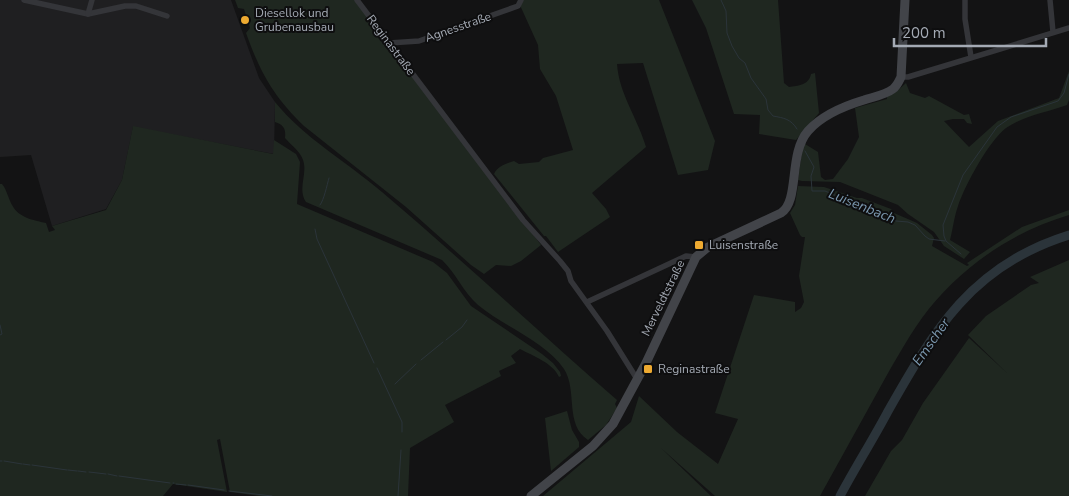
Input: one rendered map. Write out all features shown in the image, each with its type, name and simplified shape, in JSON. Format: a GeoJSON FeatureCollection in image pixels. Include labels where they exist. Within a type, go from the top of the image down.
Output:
{"type":"FeatureCollection","features":[{"type":"Feature","properties":{"kind":"main road"},"geometry":{"type":"LineString","coordinates":[[901,77],[905,0]]}},
{"type":"Feature","properties":{"kind":"main road","name":"Merveldtstraße"},"geometry":{"type":"LineString","coordinates":[[531,496],[591,448],[608,431],[637,379],[696,258],[708,248],[784,211],[791,201],[798,149],[808,131],[818,121],[844,106],[890,91],[897,85],[901,77]]}},
{"type":"Feature","properties":{"kind":"street"},"geometry":{"type":"LineString","coordinates":[[24,0],[88,14],[124,6],[136,6],[167,16]]}},
{"type":"Feature","properties":{"kind":"street"},"geometry":{"type":"LineString","coordinates":[[88,14],[92,0]]}},
{"type":"Feature","properties":{"kind":"street","name":"Reginastraße"},"geometry":{"type":"LineString","coordinates":[[357,0],[523,220],[568,271],[572,281],[607,331],[637,379]]}},
{"type":"Feature","properties":{"kind":"street","name":"Agnesstraße"},"geometry":{"type":"LineString","coordinates":[[389,43],[418,41],[518,6],[521,0]]}},
{"type":"Feature","properties":{"kind":"street"},"geometry":{"type":"LineString","coordinates":[[965,0],[971,58]]}},
{"type":"Feature","properties":{"kind":"street"},"geometry":{"type":"LineString","coordinates":[[1050,0],[1053,32]]}},
{"type":"Feature","properties":{"kind":"street"},"geometry":{"type":"LineString","coordinates":[[901,77],[908,77],[1069,28]]}},
{"type":"Feature","properties":{"kind":"street"},"geometry":{"type":"LineString","coordinates":[[586,302],[686,256],[696,258]]}},
{"type":"Feature","properties":{"kind":"shaded area"},"geometry":{"type":"Polygon","coordinates":[[[0,0],[231,0],[259,78],[275,102],[274,154],[133,127],[122,180],[106,209],[52,226],[31,155],[0,157],[0,0]]]}},
{"type":"Feature","properties":{"kind":"shaded area"},"geometry":{"type":"Polygon","coordinates":[[[235,0],[355,0],[541,245],[521,261],[511,266],[496,265],[484,274],[471,265],[406,207],[304,126],[293,115],[276,94],[262,72],[246,33],[250,28],[244,9],[238,8],[235,0]]]}},
{"type":"Feature","properties":{"kind":"shaded area"},"geometry":{"type":"Polygon","coordinates":[[[523,0],[659,0],[715,141],[708,170],[678,175],[643,63],[617,64],[621,86],[646,147],[592,193],[606,209],[610,217],[558,252],[494,174],[500,167],[514,161],[519,164],[539,162],[543,158],[573,150],[556,96],[540,69],[538,45],[519,3],[523,0]]]}},
{"type":"Feature","properties":{"kind":"shaded area"},"geometry":{"type":"Polygon","coordinates":[[[692,0],[778,0],[784,83],[789,87],[806,83],[811,74],[815,73],[819,113],[796,140],[759,134],[760,115],[734,114],[706,28],[692,0]]]}},
{"type":"Feature","properties":{"kind":"shaded area"},"geometry":{"type":"Polygon","coordinates":[[[1069,71],[1069,100],[1067,105],[1028,117],[1006,128],[992,143],[972,176],[955,214],[950,240],[970,252],[964,259],[944,246],[934,232],[898,205],[840,182],[798,180],[802,151],[805,144],[818,152],[821,177],[825,180],[833,179],[848,159],[859,137],[855,108],[887,99],[887,97],[906,83],[910,93],[925,98],[929,96],[964,115],[969,114],[972,124],[967,123],[964,119],[944,121],[969,147],[998,121],[1059,98],[1069,71]]]}},
{"type":"Feature","properties":{"kind":"shaded area"},"geometry":{"type":"Polygon","coordinates":[[[275,102],[299,127],[382,192],[617,400],[615,404],[617,408],[606,425],[588,440],[581,433],[576,425],[568,378],[556,359],[535,342],[478,305],[442,260],[306,202],[302,192],[303,160],[298,151],[285,138],[284,128],[275,122],[275,102]]]}},
{"type":"Feature","properties":{"kind":"shaded area"},"geometry":{"type":"Polygon","coordinates":[[[133,126],[273,154],[274,140],[296,154],[300,162],[297,204],[433,262],[447,273],[471,306],[542,354],[553,363],[561,376],[559,377],[547,364],[520,349],[511,356],[516,363],[499,371],[501,376],[445,405],[454,422],[410,448],[408,496],[259,496],[230,492],[220,439],[217,440],[227,492],[173,484],[163,496],[0,496],[0,184],[4,186],[12,205],[18,213],[27,218],[46,223],[49,232],[55,230],[52,226],[106,210],[122,180],[133,126]]]}},
{"type":"Feature","properties":{"kind":"shaded area"},"geometry":{"type":"Polygon","coordinates":[[[798,186],[824,187],[891,209],[894,213],[917,223],[932,235],[934,238],[932,246],[967,266],[969,265],[967,263],[1022,227],[1069,210],[1069,215],[1027,231],[987,254],[969,268],[936,300],[898,355],[820,496],[715,496],[661,448],[711,496],[543,496],[631,422],[639,396],[677,432],[718,464],[738,419],[715,413],[754,295],[795,302],[795,312],[801,308],[804,302],[799,276],[805,237],[800,235],[790,213],[795,205],[798,186]]]}},
{"type":"Feature","properties":{"kind":"shaded area"},"geometry":{"type":"Polygon","coordinates":[[[1069,260],[1069,496],[865,496],[891,451],[902,440],[923,403],[969,338],[1007,373],[968,335],[986,316],[1031,285],[1039,283],[1030,277],[1069,260]]]}},
{"type":"Feature","properties":{"kind":"shaded area"},"geometry":{"type":"Polygon","coordinates":[[[567,411],[572,430],[579,442],[579,447],[551,471],[545,418],[567,411]]]}},
{"type":"Feature","properties":{"kind":"waterway","name":"Luisenbach"},"geometry":{"type":"LineString","coordinates":[[721,0],[726,11],[727,33],[732,46],[739,58],[745,63],[751,78],[766,99],[768,110],[773,116],[790,121],[797,129]]}},
{"type":"Feature","properties":{"kind":"waterway"},"geometry":{"type":"LineString","coordinates":[[961,254],[946,241],[943,225],[963,175],[997,127],[1011,117],[1058,101],[1064,93],[1069,74]]}},
{"type":"Feature","properties":{"kind":"waterway","name":"Luisenbach"},"geometry":{"type":"LineString","coordinates":[[805,151],[814,167],[811,176],[812,191],[825,191],[854,203],[868,206],[879,214],[888,215],[896,221],[915,225],[929,239],[945,241]]}},
{"type":"Feature","properties":{"kind":"waterway"},"geometry":{"type":"LineString","coordinates":[[320,205],[329,178]]}},
{"type":"Feature","properties":{"kind":"waterway"},"geometry":{"type":"LineString","coordinates":[[315,229],[317,239],[374,363]]}},
{"type":"Feature","properties":{"kind":"waterway","name":"Emscher"},"geometry":{"type":"LineString","coordinates":[[840,496],[904,383],[940,328],[959,304],[981,283],[1006,264],[1035,248],[1069,235]]}},
{"type":"Feature","properties":{"kind":"waterway"},"geometry":{"type":"LineString","coordinates":[[446,340],[462,327],[467,320]]}},
{"type":"Feature","properties":{"kind":"waterway"},"geometry":{"type":"LineString","coordinates":[[0,325],[2,334],[0,335]]}},
{"type":"Feature","properties":{"kind":"waterway"},"geometry":{"type":"LineString","coordinates":[[421,360],[443,342]]}},
{"type":"Feature","properties":{"kind":"waterway"},"geometry":{"type":"LineString","coordinates":[[395,384],[416,364]]}},
{"type":"Feature","properties":{"kind":"waterway"},"geometry":{"type":"LineString","coordinates":[[377,368],[402,422],[402,432]]}},
{"type":"Feature","properties":{"kind":"waterway"},"geometry":{"type":"LineString","coordinates":[[398,496],[401,450]]}},
{"type":"Feature","properties":{"kind":"waterway"},"geometry":{"type":"LineString","coordinates":[[4,461],[22,464]]}},
{"type":"Feature","properties":{"kind":"waterway"},"geometry":{"type":"LineString","coordinates":[[23,464],[30,465]]}},
{"type":"Feature","properties":{"kind":"waterway"},"geometry":{"type":"LineString","coordinates":[[32,465],[67,470]]}},
{"type":"Feature","properties":{"kind":"waterway"},"geometry":{"type":"LineString","coordinates":[[68,470],[77,471]]}},
{"type":"Feature","properties":{"kind":"waterway"},"geometry":{"type":"LineString","coordinates":[[78,471],[86,472]]}},
{"type":"Feature","properties":{"kind":"waterway"},"geometry":{"type":"LineString","coordinates":[[89,472],[106,474]]}},
{"type":"Feature","properties":{"kind":"waterway"},"geometry":{"type":"LineString","coordinates":[[108,474],[117,476]]}},
{"type":"Feature","properties":{"kind":"waterway"},"geometry":{"type":"LineString","coordinates":[[119,476],[170,483]]}},
{"type":"Feature","properties":{"kind":"waterway"},"geometry":{"type":"LineString","coordinates":[[176,484],[186,485]]}},
{"type":"Feature","properties":{"kind":"waterway"},"geometry":{"type":"LineString","coordinates":[[188,485],[224,490]]}},
{"type":"Feature","properties":{"kind":"waterway"},"geometry":{"type":"LineString","coordinates":[[229,491],[272,496]]}},
{"type":"Feature","properties":{"kind":"place","name":"Diesellok und Grubenausbau"},"geometry":{"type":"Point","coordinates":[245,20]}},
{"type":"Feature","properties":{"kind":"place","name":"Luisenstraße"},"geometry":{"type":"Point","coordinates":[699,245]}},
{"type":"Feature","properties":{"kind":"place","name":"Reginastraße"},"geometry":{"type":"Point","coordinates":[648,369]}}]}
